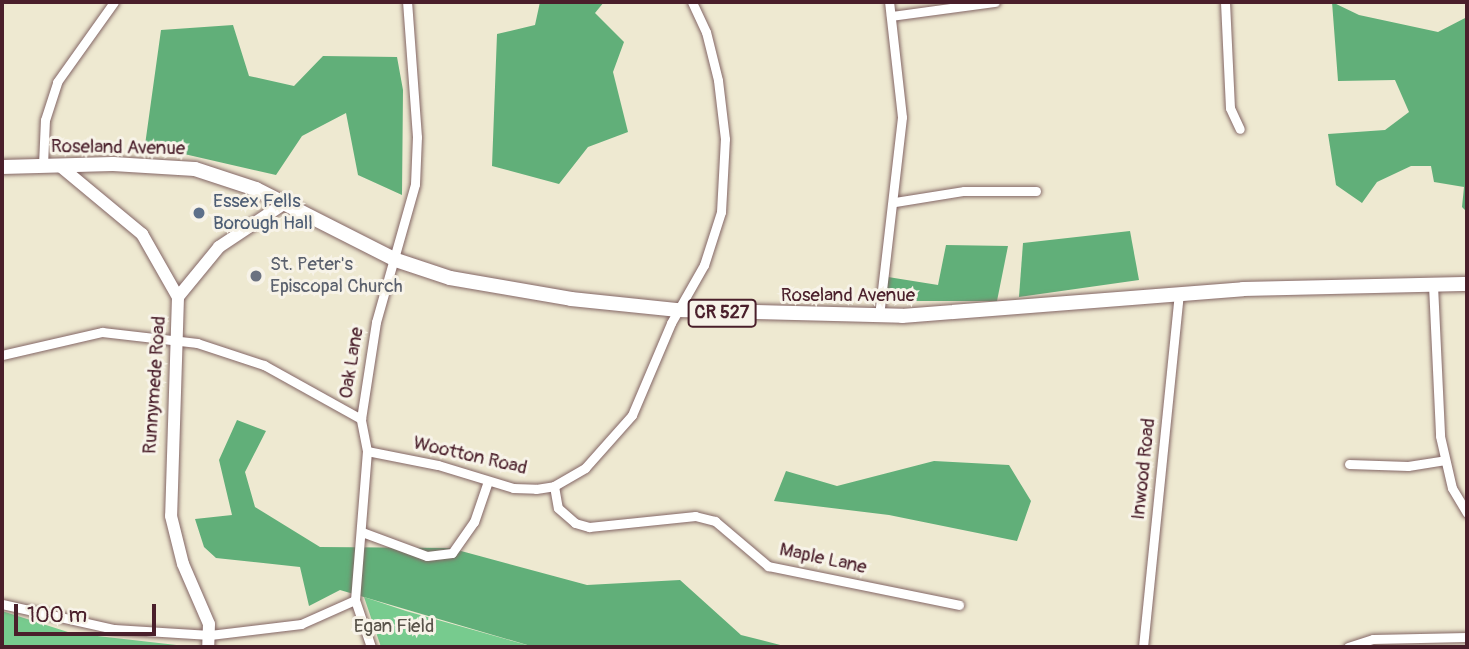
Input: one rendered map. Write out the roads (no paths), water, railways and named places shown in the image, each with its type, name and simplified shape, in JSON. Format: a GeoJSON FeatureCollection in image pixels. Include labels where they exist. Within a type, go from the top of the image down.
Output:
{"type":"FeatureCollection","features":[{"type":"Feature","properties":{"kind":"main road","name":"Roseland Avenue"},"geometry":{"type":"LineString","coordinates":[[2,167],[43,165],[195,169],[234,180],[396,260],[450,278],[571,299],[678,310],[879,316],[1179,294],[1467,284]]}},
{"type":"Feature","properties":{"kind":"street"},"geometry":{"type":"LineString","coordinates":[[43,165],[46,120],[57,82],[114,2]]}},
{"type":"Feature","properties":{"kind":"street","name":"Oak Lane"},"geometry":{"type":"LineString","coordinates":[[371,647],[355,600],[367,451],[361,419],[376,322],[411,210],[417,137],[407,2]]}},
{"type":"Feature","properties":{"kind":"street","name":"Wootton Road"},"geometry":{"type":"LineString","coordinates":[[367,451],[513,488],[554,486],[585,468],[632,415],[678,310],[712,246],[725,179],[718,80],[706,32],[692,2]]}},
{"type":"Feature","properties":{"kind":"street"},"geometry":{"type":"LineString","coordinates":[[879,316],[895,202],[902,117],[889,2]]}},
{"type":"Feature","properties":{"kind":"street"},"geometry":{"type":"LineString","coordinates":[[891,16],[995,2]]}},
{"type":"Feature","properties":{"kind":"street"},"geometry":{"type":"LineString","coordinates":[[1225,2],[1230,108],[1240,128]]}},
{"type":"Feature","properties":{"kind":"street","name":"Runnymede Road"},"geometry":{"type":"LineString","coordinates":[[60,166],[116,208],[142,234],[178,298],[171,516],[209,641]]}},
{"type":"Feature","properties":{"kind":"street"},"geometry":{"type":"LineString","coordinates":[[895,202],[964,191],[1036,191]]}},
{"type":"Feature","properties":{"kind":"street"},"geometry":{"type":"LineString","coordinates":[[178,298],[219,247],[285,203]]}},
{"type":"Feature","properties":{"kind":"street"},"geometry":{"type":"LineString","coordinates":[[1433,285],[1444,460],[1452,488],[1467,513]]}},
{"type":"Feature","properties":{"kind":"street","name":"Inwood Road"},"geometry":{"type":"LineString","coordinates":[[1143,647],[1179,294]]}},
{"type":"Feature","properties":{"kind":"street"},"geometry":{"type":"LineString","coordinates":[[2,355],[102,332],[177,339],[264,365],[361,419]]}},
{"type":"Feature","properties":{"kind":"street"},"geometry":{"type":"LineString","coordinates":[[1349,464],[1408,466],[1444,460]]}},
{"type":"Feature","properties":{"kind":"street"},"geometry":{"type":"LineString","coordinates":[[362,533],[427,556],[452,553],[474,522],[488,481]]}},
{"type":"Feature","properties":{"kind":"street","name":"Maple Lane"},"geometry":{"type":"LineString","coordinates":[[554,486],[558,508],[575,523],[589,527],[705,518],[735,535],[756,559],[768,566],[959,605]]}},
{"type":"Feature","properties":{"kind":"street"},"geometry":{"type":"LineString","coordinates":[[2,604],[114,629],[209,641],[301,624],[355,600]]}},
{"type":"Feature","properties":{"kind":"street"},"geometry":{"type":"LineString","coordinates":[[1348,647],[1373,639],[1467,637]]}},
{"type":"Feature","properties":{"kind":"place","name":"Essex Fells Borough Hall"},"geometry":{"type":"Point","coordinates":[199,213]}},
{"type":"Feature","properties":{"kind":"place","name":"St. Peter's Episcopal Church"},"geometry":{"type":"Point","coordinates":[256,276]}},
{"type":"Feature","properties":{"kind":"park label","name":"Egan Field"},"geometry":{"type":"Point","coordinates":[394,627]}}]}
